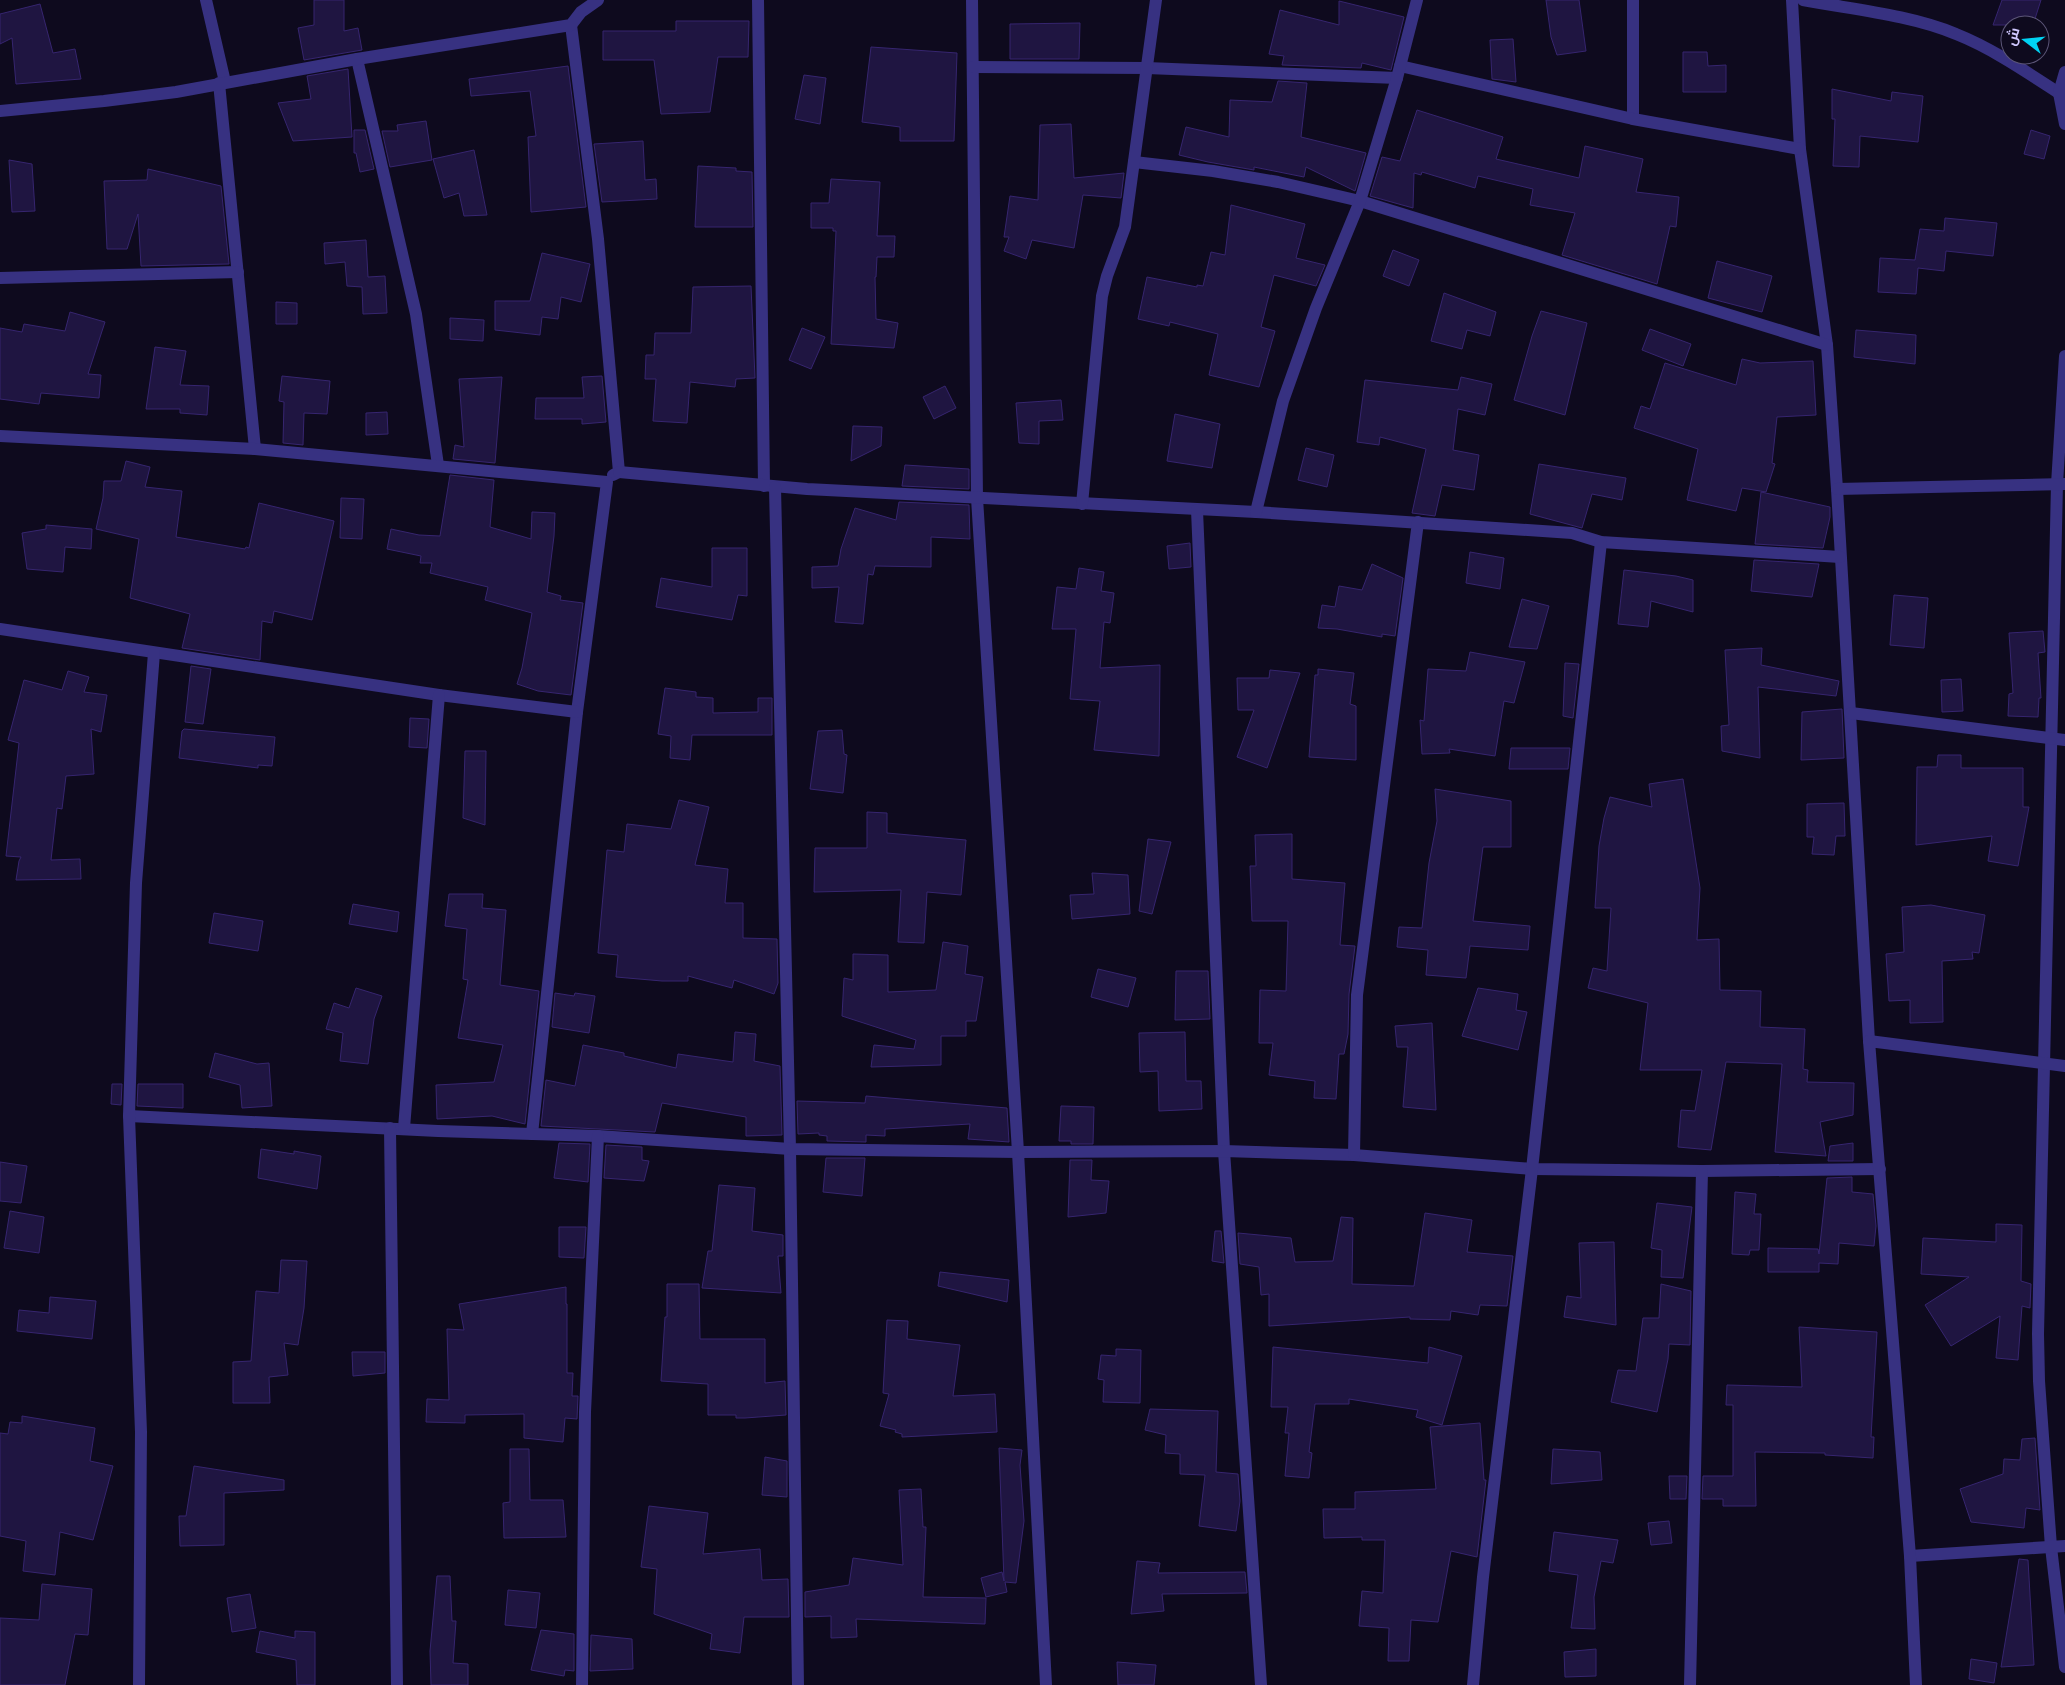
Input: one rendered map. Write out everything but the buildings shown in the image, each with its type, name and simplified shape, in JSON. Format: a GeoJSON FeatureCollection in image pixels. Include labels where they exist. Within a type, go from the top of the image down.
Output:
{"type":"FeatureCollection","features":[{"type":"Feature","properties":{"kind":"street"},"geometry":{"type":"LineString","coordinates":[[206,0],[222,83],[255,449]]}},
{"type":"Feature","properties":{"kind":"street"},"geometry":{"type":"LineString","coordinates":[[0,111],[104,102],[571,25],[581,12],[598,0]]}},
{"type":"Feature","properties":{"kind":"street"},"geometry":{"type":"LineString","coordinates":[[758,0],[770,486],[790,1149],[798,1685]]}},
{"type":"Feature","properties":{"kind":"street"},"geometry":{"type":"LineString","coordinates":[[972,0],[977,498],[1018,1152],[1046,1685]]}},
{"type":"Feature","properties":{"kind":"street"},"geometry":{"type":"LineString","coordinates":[[1082,504],[1102,296],[1110,267],[1125,227],[1156,0]]}},
{"type":"Feature","properties":{"kind":"street"},"geometry":{"type":"LineString","coordinates":[[1256,512],[1283,401],[1316,308],[1360,201],[1417,0]]}},
{"type":"Feature","properties":{"kind":"street"},"geometry":{"type":"LineString","coordinates":[[1633,0],[1633,119]]}},
{"type":"Feature","properties":{"kind":"street"},"geometry":{"type":"LineString","coordinates":[[1792,0],[1800,149],[1827,345],[1851,713],[1869,1041],[1910,1556],[1916,1685]]}},
{"type":"Feature","properties":{"kind":"street"},"geometry":{"type":"LineString","coordinates":[[1803,0],[1925,23],[1954,33],[1976,43],[2062,95]]}},
{"type":"Feature","properties":{"kind":"street"},"geometry":{"type":"LineString","coordinates":[[571,25],[598,239],[619,472]]}},
{"type":"Feature","properties":{"kind":"street"},"geometry":{"type":"LineString","coordinates":[[357,59],[416,314],[438,465]]}},
{"type":"Feature","properties":{"kind":"street"},"geometry":{"type":"LineString","coordinates":[[973,67],[1398,72],[1633,119],[1800,149]]}},
{"type":"Feature","properties":{"kind":"street"},"geometry":{"type":"LineString","coordinates":[[2065,72],[2062,95],[2065,124]]}},
{"type":"Feature","properties":{"kind":"street"},"geometry":{"type":"LineString","coordinates":[[1134,162],[1213,171],[1278,182],[1360,201],[1827,345]]}},
{"type":"Feature","properties":{"kind":"street"},"geometry":{"type":"LineString","coordinates":[[0,278],[238,272]]}},
{"type":"Feature","properties":{"kind":"street"},"geometry":{"type":"LineString","coordinates":[[2065,356],[2051,738],[2038,1334],[2039,1381],[2051,1547],[2065,1667]]}},
{"type":"Feature","properties":{"kind":"street"},"geometry":{"type":"LineString","coordinates":[[0,436],[255,449],[607,482]]}},
{"type":"Feature","properties":{"kind":"street"},"geometry":{"type":"LineString","coordinates":[[532,1134],[577,712],[607,482],[613,475],[619,472],[770,486],[1418,522],[1572,533],[1602,542],[1840,557]]}},
{"type":"Feature","properties":{"kind":"street"},"geometry":{"type":"LineString","coordinates":[[1837,489],[2061,484]]}},
{"type":"Feature","properties":{"kind":"street"},"geometry":{"type":"LineString","coordinates":[[1197,510],[1224,1151],[1261,1685]]}},
{"type":"Feature","properties":{"kind":"street"},"geometry":{"type":"LineString","coordinates":[[1354,1155],[1357,995],[1418,522]]}},
{"type":"Feature","properties":{"kind":"street"},"geometry":{"type":"LineString","coordinates":[[1473,1685],[1482,1578],[1532,1169],[1602,542]]}},
{"type":"Feature","properties":{"kind":"street"},"geometry":{"type":"LineString","coordinates":[[0,629],[439,695],[577,712]]}},
{"type":"Feature","properties":{"kind":"street"},"geometry":{"type":"LineString","coordinates":[[139,1685],[141,1432],[129,1116],[136,883],[154,653]]}},
{"type":"Feature","properties":{"kind":"street"},"geometry":{"type":"LineString","coordinates":[[404,1128],[439,695]]}},
{"type":"Feature","properties":{"kind":"street"},"geometry":{"type":"LineString","coordinates":[[1851,713],[2065,740]]}},
{"type":"Feature","properties":{"kind":"street"},"geometry":{"type":"LineString","coordinates":[[1869,1041],[2065,1066]]}},
{"type":"Feature","properties":{"kind":"street"},"geometry":{"type":"LineString","coordinates":[[129,1116],[598,1136],[790,1149],[1018,1152],[1224,1151],[1354,1155],[1532,1169],[1702,1171],[1880,1169]]}},
{"type":"Feature","properties":{"kind":"street"},"geometry":{"type":"LineString","coordinates":[[390,1128],[397,1685]]}},
{"type":"Feature","properties":{"kind":"street"},"geometry":{"type":"LineString","coordinates":[[582,1685],[585,1412],[598,1136]]}},
{"type":"Feature","properties":{"kind":"street"},"geometry":{"type":"LineString","coordinates":[[1690,1685],[1702,1171]]}},
{"type":"Feature","properties":{"kind":"street"},"geometry":{"type":"LineString","coordinates":[[1910,1556],[2065,1546]]}}]}
